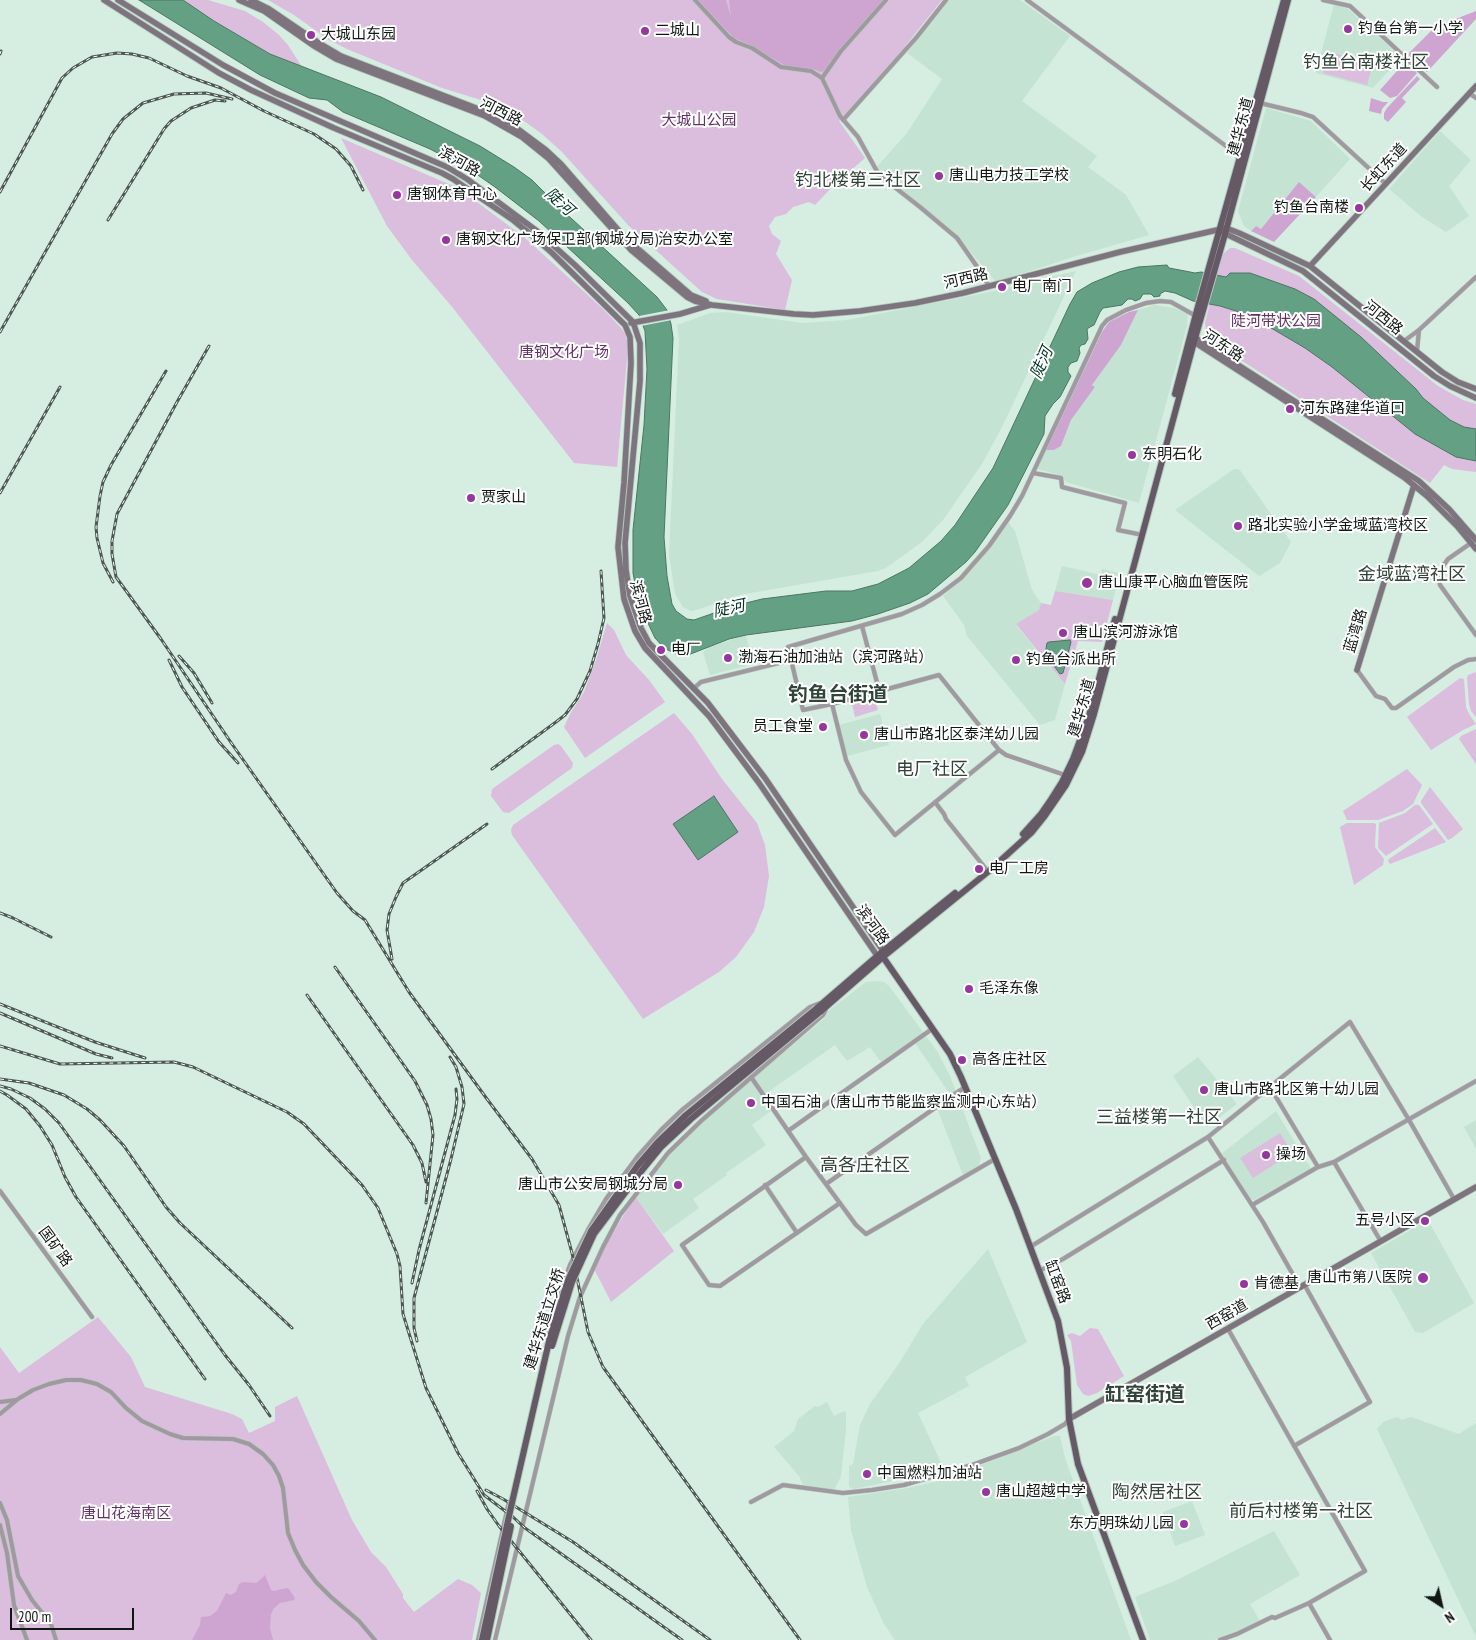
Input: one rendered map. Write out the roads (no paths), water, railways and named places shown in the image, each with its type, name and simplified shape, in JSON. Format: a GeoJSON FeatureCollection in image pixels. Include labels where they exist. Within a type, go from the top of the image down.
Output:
{"type":"FeatureCollection","features":[{"type":"Feature","properties":{"kind":"main road","name":"建华东道"},"geometry":{"type":"LineString","coordinates":[[881,955],[994,867],[1032,832],[1055,802],[1074,769],[1088,738],[1193,340],[1198,312],[1224,231],[1284,0]]}},
{"type":"Feature","properties":{"kind":"main road","name":"建华东道"},"geometry":{"type":"LineString","coordinates":[[1243,160],[1288,0]]}},
{"type":"Feature","properties":{"kind":"main road","name":"建华东道"},"geometry":{"type":"LineString","coordinates":[[818,1010],[1016,842],[1035,821],[1065,775],[1073,760],[1089,716],[1193,340]]}},
{"type":"Feature","properties":{"kind":"main road","name":"缸窑路"},"geometry":{"type":"LineString","coordinates":[[881,955],[950,1054],[1030,1247],[1058,1321],[1067,1368],[1069,1419],[1078,1464],[1143,1640]]}},
{"type":"Feature","properties":{"kind":"main road","name":"建华东道立交桥"},"geometry":{"type":"LineString","coordinates":[[482,1640],[508,1517],[550,1337],[568,1280],[591,1231],[657,1143],[686,1116],[818,1010]]}},
{"type":"Feature","properties":{"kind":"main road","name":"建华东道立交桥"},"geometry":{"type":"LineString","coordinates":[[487,1640],[514,1509],[554,1340],[572,1282],[594,1234],[662,1147],[691,1119],[818,1010]]}},
{"type":"Feature","properties":{"kind":"street","name":"滨河路"},"geometry":{"type":"LineString","coordinates":[[104,0],[219,73],[251,90],[454,179],[513,220],[535,238],[625,325],[630,337],[631,363],[618,547],[624,599],[635,632],[645,648],[709,716],[881,955]]}},
{"type":"Feature","properties":{"kind":"street","name":"滨河路"},"geometry":{"type":"LineString","coordinates":[[118,0],[223,66],[275,94],[447,167],[467,179],[537,231],[636,322],[640,343],[640,381],[625,543],[626,570],[630,596],[640,628],[649,643],[721,719],[765,778],[881,955]]}},
{"type":"Feature","properties":{"kind":"street","name":"河西路"},"geometry":{"type":"LineString","coordinates":[[239,0],[264,12],[336,59],[485,116],[522,137],[548,158],[631,250],[687,297],[695,301],[794,314],[813,315],[860,311],[915,303],[1120,252],[1224,231],[1239,232],[1310,266],[1442,372],[1476,390]]}},
{"type":"Feature","properties":{"kind":"street","name":"河西路"},"geometry":{"type":"LineString","coordinates":[[251,0],[269,9],[341,56],[489,113],[518,128],[561,164],[620,232],[637,248],[691,294],[712,304]]}},
{"type":"Feature","properties":{"kind":"street"},"geometry":{"type":"LineString","coordinates":[[695,0],[729,37],[736,42],[752,48],[781,67],[811,71],[822,78],[843,120],[858,137],[879,175],[957,238],[989,286]]}},
{"type":"Feature","properties":{"kind":"street"},"geometry":{"type":"LineString","coordinates":[[822,78],[841,51],[886,0]]}},
{"type":"Feature","properties":{"kind":"street"},"geometry":{"type":"LineString","coordinates":[[843,120],[916,38],[946,0]]}},
{"type":"Feature","properties":{"kind":"street"},"geometry":{"type":"LineString","coordinates":[[1027,0],[1243,160]]}},
{"type":"Feature","properties":{"kind":"street"},"geometry":{"type":"LineString","coordinates":[[1323,0],[1350,6],[1437,87]]}},
{"type":"Feature","properties":{"kind":"street","name":"长虹东道"},"geometry":{"type":"LineString","coordinates":[[1310,266],[1476,86]]}},
{"type":"Feature","properties":{"kind":"street"},"geometry":{"type":"LineString","coordinates":[[1470,93],[1476,98]]}},
{"type":"Feature","properties":{"kind":"street"},"geometry":{"type":"LineString","coordinates":[[1260,103],[1313,117],[1386,184]]}},
{"type":"Feature","properties":{"kind":"street","name":"河西路"},"geometry":{"type":"LineString","coordinates":[[1224,231],[1303,271],[1434,376],[1476,398]]}},
{"type":"Feature","properties":{"kind":"street"},"geometry":{"type":"LineString","coordinates":[[1404,341],[1419,330],[1476,277]]}},
{"type":"Feature","properties":{"kind":"street"},"geometry":{"type":"LineString","coordinates":[[1065,775],[1006,755],[999,750],[939,675],[803,710],[788,647],[902,614],[922,605],[961,578],[985,552],[1007,521],[1033,473],[1102,326],[1107,320],[1126,310],[1146,303],[1160,301],[1171,302],[1198,312]]}},
{"type":"Feature","properties":{"kind":"street"},"geometry":{"type":"LineString","coordinates":[[625,325],[712,304]]}},
{"type":"Feature","properties":{"kind":"street"},"geometry":{"type":"LineString","coordinates":[[1416,351],[1419,330]]}},
{"type":"Feature","properties":{"kind":"street","name":"河东路"},"geometry":{"type":"LineString","coordinates":[[1193,340],[1414,485],[1473,541]]}},
{"type":"Feature","properties":{"kind":"street","name":"河东路"},"geometry":{"type":"LineString","coordinates":[[1193,340],[1418,481],[1449,509],[1473,541],[1476,549]]}},
{"type":"Feature","properties":{"kind":"street"},"geometry":{"type":"LineString","coordinates":[[1033,473],[1060,478],[1062,486],[1125,503],[1118,530],[1138,534]]}},
{"type":"Feature","properties":{"kind":"street","name":"蓝湾路"},"geometry":{"type":"LineString","coordinates":[[1357,670],[1414,485]]}},
{"type":"Feature","properties":{"kind":"street"},"geometry":{"type":"LineString","coordinates":[[1473,541],[1448,559],[1443,566],[1439,579],[1440,585],[1476,635]]}},
{"type":"Feature","properties":{"kind":"street"},"geometry":{"type":"LineString","coordinates":[[862,626],[879,690]]}},
{"type":"Feature","properties":{"kind":"street"},"geometry":{"type":"LineString","coordinates":[[1357,670],[1376,696],[1385,699],[1392,708],[1396,708],[1454,666],[1476,659]]}},
{"type":"Feature","properties":{"kind":"street"},"geometry":{"type":"LineString","coordinates":[[687,693],[701,682],[791,660]]}},
{"type":"Feature","properties":{"kind":"street"},"geometry":{"type":"LineString","coordinates":[[832,704],[846,760],[858,786],[895,835],[999,750]]}},
{"type":"Feature","properties":{"kind":"street"},"geometry":{"type":"LineString","coordinates":[[935,802],[946,819],[986,868]]}},
{"type":"Feature","properties":{"kind":"street"},"geometry":{"type":"LineString","coordinates":[[494,1640],[568,1336],[587,1280],[620,1215],[651,1173],[687,1134],[823,1015],[826,1002]]}},
{"type":"Feature","properties":{"kind":"street"},"geometry":{"type":"LineString","coordinates":[[478,1640],[547,1337],[557,1300],[570,1265],[589,1228],[606,1199],[626,1171],[662,1129],[682,1110],[810,1007],[826,1002]]}},
{"type":"Feature","properties":{"kind":"street"},"geometry":{"type":"LineString","coordinates":[[1030,1247],[1208,1137],[1350,1022],[1454,1199]]}},
{"type":"Feature","properties":{"kind":"street"},"geometry":{"type":"LineString","coordinates":[[788,1131],[932,1029]]}},
{"type":"Feature","properties":{"kind":"street"},"geometry":{"type":"LineString","coordinates":[[752,1077],[806,1157],[856,1225],[866,1234],[995,1159]]}},
{"type":"Feature","properties":{"kind":"street"},"geometry":{"type":"LineString","coordinates":[[1252,1205],[1318,1167],[1334,1162],[1476,1081]]}},
{"type":"Feature","properties":{"kind":"street"},"geometry":{"type":"LineString","coordinates":[[826,1184],[965,1087]]}},
{"type":"Feature","properties":{"kind":"street"},"geometry":{"type":"LineString","coordinates":[[1270,1087],[1318,1167]]}},
{"type":"Feature","properties":{"kind":"street"},"geometry":{"type":"LineString","coordinates":[[1208,1137],[1302,1285],[1370,1402],[1294,1446]]}},
{"type":"Feature","properties":{"kind":"street"},"geometry":{"type":"LineString","coordinates":[[806,1157],[682,1245],[708,1285],[720,1286],[840,1203]]}},
{"type":"Feature","properties":{"kind":"street"},"geometry":{"type":"LineString","coordinates":[[1039,1271],[1063,1259],[1224,1160]]}},
{"type":"Feature","properties":{"kind":"street"},"geometry":{"type":"LineString","coordinates":[[1334,1162],[1380,1240]]}},
{"type":"Feature","properties":{"kind":"street"},"geometry":{"type":"LineString","coordinates":[[765,1185],[797,1233]]}},
{"type":"Feature","properties":{"kind":"street","name":"西窑道"},"geometry":{"type":"LineString","coordinates":[[1069,1419],[1476,1186]]}},
{"type":"Feature","properties":{"kind":"street","name":"国矿路"},"geometry":{"type":"LineString","coordinates":[[0,1191],[92,1317]]}},
{"type":"Feature","properties":{"kind":"street"},"geometry":{"type":"LineString","coordinates":[[1220,1640],[1309,1603],[1365,1571],[1228,1329]]}},
{"type":"Feature","properties":{"kind":"street"},"geometry":{"type":"LineString","coordinates":[[0,1414],[32,1390],[66,1380],[81,1380],[97,1384],[111,1392],[142,1421],[170,1434],[183,1438],[233,1439],[249,1444],[263,1454],[273,1465],[279,1476],[283,1488],[288,1533],[294,1550],[303,1565],[316,1582],[359,1621],[375,1640]]}},
{"type":"Feature","properties":{"kind":"street"},"geometry":{"type":"LineString","coordinates":[[0,1402],[18,1399]]}},
{"type":"Feature","properties":{"kind":"street"},"geometry":{"type":"LineString","coordinates":[[752,1502],[783,1485],[843,1493],[904,1485],[972,1465],[1019,1448],[1048,1434],[1065,1424],[1069,1419]]}},
{"type":"Feature","properties":{"kind":"street"},"geometry":{"type":"LineString","coordinates":[[0,1503],[7,1520],[15,1566],[23,1584],[51,1624],[56,1640]]}},
{"type":"Feature","properties":{"kind":"street"},"geometry":{"type":"LineString","coordinates":[[0,1525],[7,1553],[14,1604],[27,1640]]}},
{"type":"Feature","properties":{"kind":"street"},"geometry":{"type":"LineString","coordinates":[[8,1568],[15,1566]]}},
{"type":"Feature","properties":{"kind":"street"},"geometry":{"type":"LineString","coordinates":[[1309,1603],[1330,1640]]}},
{"type":"Feature","properties":{"kind":"water","name":"陡河"},"geometry":{"type":"Polygon","coordinates":[[[139,0],[183,0],[270,54],[381,97],[480,146],[532,180],[657,297],[667,310],[673,338],[664,537],[667,576],[672,604],[676,611],[687,619],[694,620],[734,606],[762,599],[826,591],[852,591],[878,584],[909,568],[941,541],[955,525],[993,468],[1077,292],[1092,283],[1119,272],[1138,267],[1167,265],[1169,268],[1226,277],[1230,273],[1250,273],[1295,289],[1314,299],[1361,337],[1416,389],[1423,398],[1450,420],[1464,427],[1476,429],[1476,461],[1456,457],[1415,434],[1332,367],[1305,348],[1249,315],[1220,306],[1193,301],[1165,291],[1160,296],[1154,297],[1151,294],[1143,294],[1140,299],[1135,301],[1128,299],[1122,305],[1103,308],[1094,325],[1087,329],[1088,339],[1079,348],[1080,353],[1077,361],[1071,363],[1068,367],[1068,372],[1071,376],[1060,397],[1045,416],[1044,434],[1008,505],[975,552],[928,594],[910,603],[852,621],[746,635],[680,656],[664,648],[655,638],[639,604],[633,573],[633,530],[644,425],[647,369],[645,331],[639,315],[539,221],[472,171],[430,149],[343,112],[327,100],[309,98],[260,75],[139,0]]]}},
{"type":"Feature","properties":{"kind":"water"},"geometry":{"type":"Polygon","coordinates":[[[1070,640],[1063,673],[1060,674],[1045,654],[1047,643],[1070,640]]]}},
{"type":"Feature","properties":{"kind":"water"},"geometry":{"type":"Polygon","coordinates":[[[714,796],[738,832],[698,860],[673,824],[714,796]]]}},
{"type":"Feature","properties":{"kind":"railway"},"geometry":{"type":"LineString","coordinates":[[0,192],[62,78],[73,68],[92,57],[117,53],[149,58],[187,76],[221,88],[264,111],[314,134],[336,149],[351,166],[363,190]]}},
{"type":"Feature","properties":{"kind":"railway"},"geometry":{"type":"LineString","coordinates":[[0,332],[112,134],[123,119],[143,103],[174,94],[206,93],[232,99]]}},
{"type":"Feature","properties":{"kind":"railway"},"geometry":{"type":"LineString","coordinates":[[108,220],[164,129],[171,121],[191,108],[215,100],[225,101]]}},
{"type":"Feature","properties":{"kind":"railway"},"geometry":{"type":"LineString","coordinates":[[209,346],[117,514],[112,541],[116,577],[337,893],[353,911],[365,920],[409,992],[532,1159],[559,1205],[572,1253],[588,1332],[603,1367],[800,1640]]}},
{"type":"Feature","properties":{"kind":"railway"},"geometry":{"type":"LineString","coordinates":[[113,582],[103,563],[97,538],[96,527],[103,482],[166,371]]}},
{"type":"Feature","properties":{"kind":"railway"},"geometry":{"type":"LineString","coordinates":[[0,493],[60,387]]}},
{"type":"Feature","properties":{"kind":"railway"},"geometry":{"type":"LineString","coordinates":[[492,769],[565,715],[577,699],[590,671],[604,618],[601,571]]}},
{"type":"Feature","properties":{"kind":"railway"},"geometry":{"type":"LineString","coordinates":[[179,656],[194,673],[212,703]]}},
{"type":"Feature","properties":{"kind":"railway"},"geometry":{"type":"LineString","coordinates":[[169,660],[182,687],[219,742],[238,763]]}},
{"type":"Feature","properties":{"kind":"railway"},"geometry":{"type":"LineString","coordinates":[[392,959],[387,930],[389,914],[403,883],[487,824]]}},
{"type":"Feature","properties":{"kind":"railway"},"geometry":{"type":"LineString","coordinates":[[0,913],[51,937]]}},
{"type":"Feature","properties":{"kind":"railway"},"geometry":{"type":"LineString","coordinates":[[335,967],[415,1081],[427,1105],[433,1135],[426,1203]]}},
{"type":"Feature","properties":{"kind":"railway"},"geometry":{"type":"LineString","coordinates":[[307,995],[413,1145],[422,1163],[426,1182]]}},
{"type":"Feature","properties":{"kind":"railway"},"geometry":{"type":"LineString","coordinates":[[0,1004],[95,1042],[145,1058]]}},
{"type":"Feature","properties":{"kind":"railway"},"geometry":{"type":"LineString","coordinates":[[0,1013],[96,1054],[112,1058]]}},
{"type":"Feature","properties":{"kind":"railway"},"geometry":{"type":"LineString","coordinates":[[0,1046],[60,1064],[174,1062],[193,1067],[287,1112],[304,1124],[362,1185],[378,1208],[397,1254],[400,1266],[403,1314],[426,1388],[458,1453],[484,1495],[525,1528],[682,1640]]}},
{"type":"Feature","properties":{"kind":"railway"},"geometry":{"type":"LineString","coordinates":[[417,1341],[414,1328],[414,1298],[464,1104],[462,1087],[456,1067],[450,1057]]}},
{"type":"Feature","properties":{"kind":"railway"},"geometry":{"type":"LineString","coordinates":[[0,1079],[29,1083],[64,1095],[87,1109],[100,1120],[124,1146],[166,1207],[180,1223],[292,1328]]}},
{"type":"Feature","properties":{"kind":"railway"},"geometry":{"type":"LineString","coordinates":[[0,1086],[30,1098],[59,1123],[270,1416]]}},
{"type":"Feature","properties":{"kind":"railway"},"geometry":{"type":"LineString","coordinates":[[412,1283],[455,1115],[456,1089]]}},
{"type":"Feature","properties":{"kind":"railway"},"geometry":{"type":"LineString","coordinates":[[0,1091],[26,1109],[40,1126],[52,1145],[65,1177],[76,1197],[205,1379]]}},
{"type":"Feature","properties":{"kind":"railway"},"geometry":{"type":"LineString","coordinates":[[486,1490],[573,1542],[710,1640]]}},
{"type":"Feature","properties":{"kind":"railway"},"geometry":{"type":"LineString","coordinates":[[477,1491],[499,1526],[591,1640]]}},
{"type":"Feature","properties":{"kind":"place","name":"钓鱼台第一小学"},"geometry":{"type":"Point","coordinates":[1348,29]}},
{"type":"Feature","properties":{"kind":"place","name":"二城山"},"geometry":{"type":"Point","coordinates":[645,31]}},
{"type":"Feature","properties":{"kind":"place","name":"大城山东园"},"geometry":{"type":"Point","coordinates":[311,35]}},
{"type":"Feature","properties":{"kind":"place","name":"唐山电力技工学校"},"geometry":{"type":"Point","coordinates":[939,176]}},
{"type":"Feature","properties":{"kind":"place","name":"唐钢体育中心"},"geometry":{"type":"Point","coordinates":[397,195]}},
{"type":"Feature","properties":{"kind":"place","name":"钓鱼台南楼"},"geometry":{"type":"Point","coordinates":[1359,208]}},
{"type":"Feature","properties":{"kind":"place","name":"唐钢文化广场保卫部(钢城分局)治安办公室"},"geometry":{"type":"Point","coordinates":[446,240]}},
{"type":"Feature","properties":{"kind":"place","name":"电厂南门"},"geometry":{"type":"Point","coordinates":[1002,287]}},
{"type":"Feature","properties":{"kind":"place","name":"河东路建华道口"},"geometry":{"type":"Point","coordinates":[1290,409]}},
{"type":"Feature","properties":{"kind":"place","name":"东明石化"},"geometry":{"type":"Point","coordinates":[1132,455]}},
{"type":"Feature","properties":{"kind":"place","name":"贾家山"},"geometry":{"type":"Point","coordinates":[471,498]}},
{"type":"Feature","properties":{"kind":"place","name":"路北实验小学金域蓝湾校区"},"geometry":{"type":"Point","coordinates":[1238,526]}},
{"type":"Feature","properties":{"kind":"place","name":"唐山康平心脑血管医院"},"geometry":{"type":"Point","coordinates":[1087,583]}},
{"type":"Feature","properties":{"kind":"place","name":"唐山滨河游泳馆"},"geometry":{"type":"Point","coordinates":[1063,633]}},
{"type":"Feature","properties":{"kind":"place","name":"电厂"},"geometry":{"type":"Point","coordinates":[661,650]}},
{"type":"Feature","properties":{"kind":"place","name":"渤海石油加油站（滨河路站）"},"geometry":{"type":"Point","coordinates":[728,658]}},
{"type":"Feature","properties":{"kind":"place","name":"钓鱼台派出所"},"geometry":{"type":"Point","coordinates":[1016,660]}},
{"type":"Feature","properties":{"kind":"place","name":"员工食堂"},"geometry":{"type":"Point","coordinates":[823,727]}},
{"type":"Feature","properties":{"kind":"place","name":"唐山市路北区泰洋幼儿园"},"geometry":{"type":"Point","coordinates":[864,735]}},
{"type":"Feature","properties":{"kind":"place","name":"电厂工房"},"geometry":{"type":"Point","coordinates":[979,869]}},
{"type":"Feature","properties":{"kind":"place","name":"毛泽东像"},"geometry":{"type":"Point","coordinates":[969,989]}},
{"type":"Feature","properties":{"kind":"place","name":"高各庄社区"},"geometry":{"type":"Point","coordinates":[962,1060]}},
{"type":"Feature","properties":{"kind":"place","name":"唐山市路北区第十幼儿园"},"geometry":{"type":"Point","coordinates":[1204,1090]}},
{"type":"Feature","properties":{"kind":"place","name":"中国石油（唐山市节能监察监测中心东站）"},"geometry":{"type":"Point","coordinates":[751,1103]}},
{"type":"Feature","properties":{"kind":"place","name":"操场"},"geometry":{"type":"Point","coordinates":[1266,1155]}},
{"type":"Feature","properties":{"kind":"place","name":"唐山市公安局钢城分局"},"geometry":{"type":"Point","coordinates":[678,1185]}},
{"type":"Feature","properties":{"kind":"place","name":"五号小区"},"geometry":{"type":"Point","coordinates":[1425,1221]}},
{"type":"Feature","properties":{"kind":"place","name":"唐山市第八医院"},"geometry":{"type":"Point","coordinates":[1423,1278]}},
{"type":"Feature","properties":{"kind":"place","name":"肯德基"},"geometry":{"type":"Point","coordinates":[1244,1284]}},
{"type":"Feature","properties":{"kind":"place","name":"中国燃料加油站"},"geometry":{"type":"Point","coordinates":[867,1474]}},
{"type":"Feature","properties":{"kind":"place","name":"唐山超越中学"},"geometry":{"type":"Point","coordinates":[986,1492]}},
{"type":"Feature","properties":{"kind":"place","name":"东方明珠幼儿园"},"geometry":{"type":"Point","coordinates":[1184,1524]}},
{"type":"Feature","properties":{"kind":"district","name":"钓鱼台南楼社区"},"geometry":{"type":"Point","coordinates":[1366,63]}},
{"type":"Feature","properties":{"kind":"district","name":"钓北楼第三社区"},"geometry":{"type":"Point","coordinates":[858,181]}},
{"type":"Feature","properties":{"kind":"district","name":"金域蓝湾社区"},"geometry":{"type":"Point","coordinates":[1412,575]}},
{"type":"Feature","properties":{"kind":"district","name":"钓鱼台街道"},"geometry":{"type":"Point","coordinates":[838,695]}},
{"type":"Feature","properties":{"kind":"district","name":"电厂社区"},"geometry":{"type":"Point","coordinates":[932,770]}},
{"type":"Feature","properties":{"kind":"district","name":"三益楼第一社区"},"geometry":{"type":"Point","coordinates":[1159,1118]}},
{"type":"Feature","properties":{"kind":"district","name":"高各庄社区"},"geometry":{"type":"Point","coordinates":[865,1166]}},
{"type":"Feature","properties":{"kind":"district","name":"缸窑街道"},"geometry":{"type":"Point","coordinates":[1145,1395]}},
{"type":"Feature","properties":{"kind":"district","name":"陶然居社区"},"geometry":{"type":"Point","coordinates":[1157,1493]}},
{"type":"Feature","properties":{"kind":"district","name":"前后村楼第一社区"},"geometry":{"type":"Point","coordinates":[1301,1512]}},
{"type":"Feature","properties":{"kind":"park label","name":"大城山公园"},"geometry":{"type":"Point","coordinates":[699,121]}},
{"type":"Feature","properties":{"kind":"park label","name":"陡河带状公园"},"geometry":{"type":"Point","coordinates":[1276,322]}},
{"type":"Feature","properties":{"kind":"park label","name":"唐钢文化广场"},"geometry":{"type":"Point","coordinates":[564,353]}},
{"type":"Feature","properties":{"kind":"park label","name":"唐山花海南区"},"geometry":{"type":"Point","coordinates":[126,1514]}}]}
